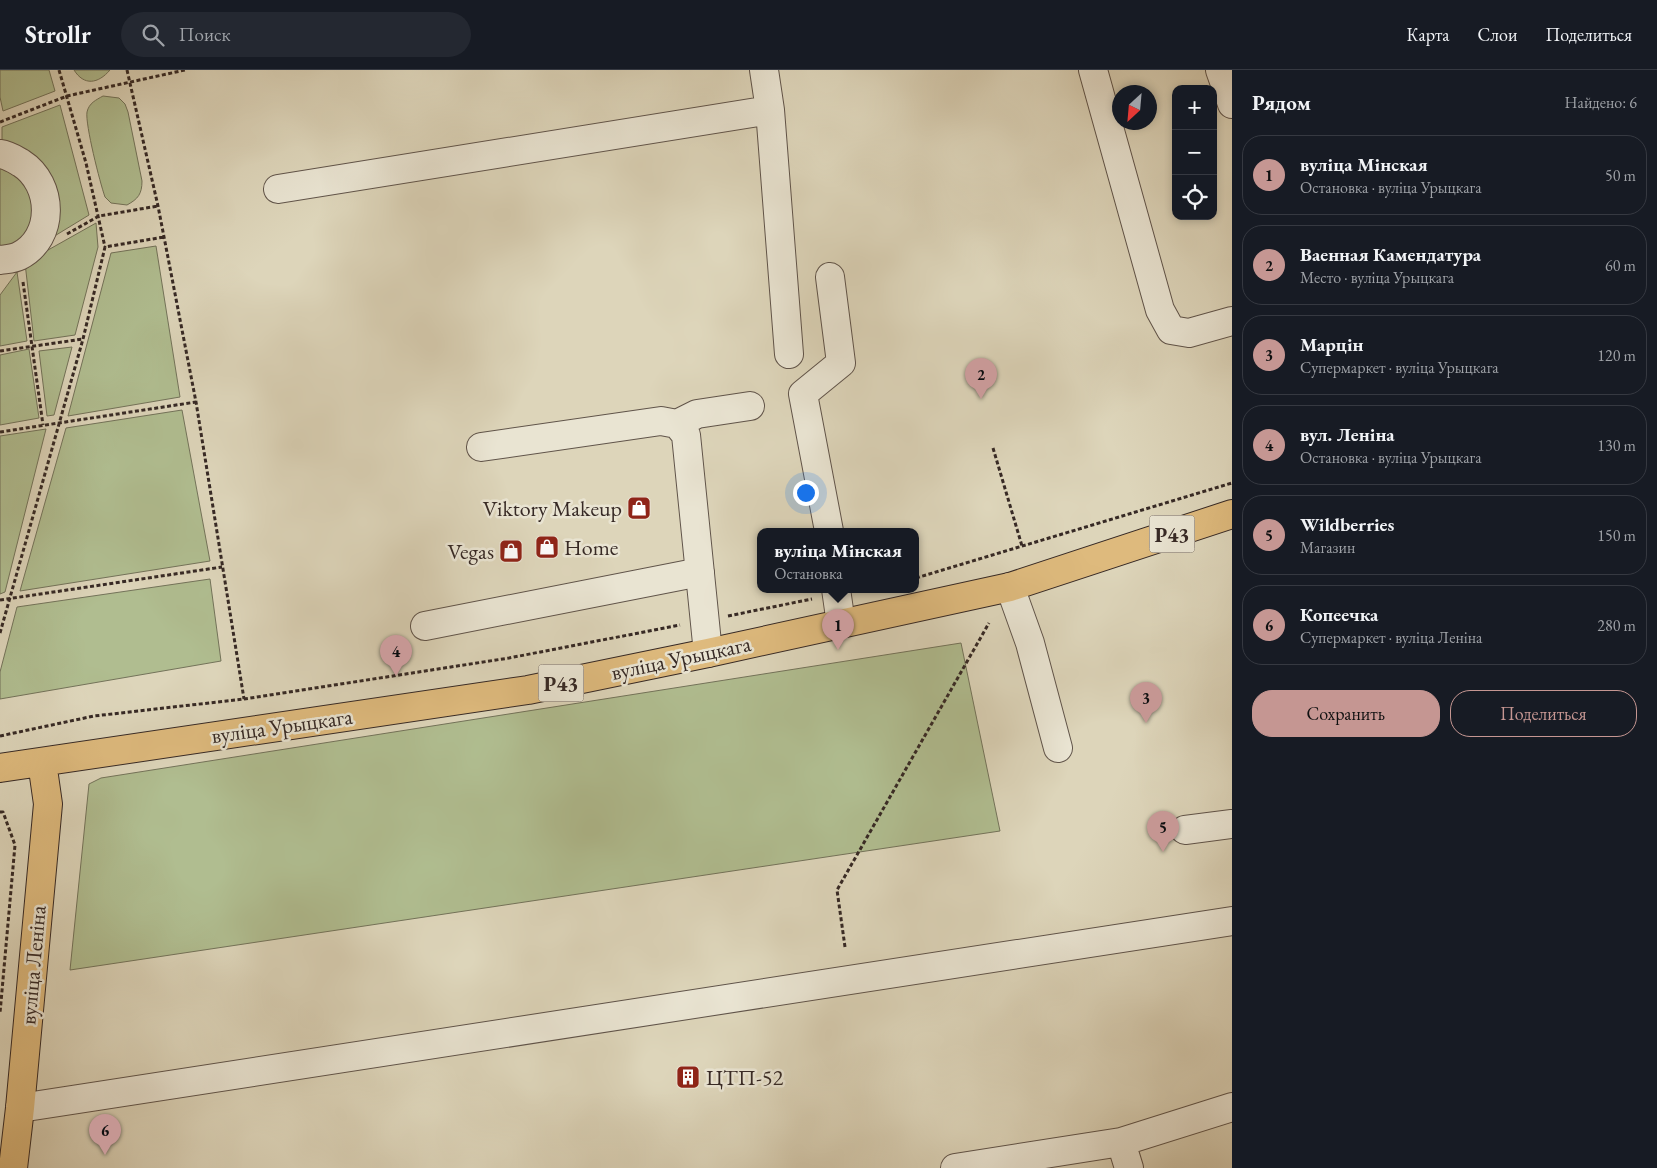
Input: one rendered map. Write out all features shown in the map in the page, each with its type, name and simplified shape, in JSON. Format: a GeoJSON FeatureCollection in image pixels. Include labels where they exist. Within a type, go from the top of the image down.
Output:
{"type":"FeatureCollection","features":[{"type":"Feature","properties":{"kind":"main road","name":"вуліца Урыцкага"},"geometry":{"type":"LineString","coordinates":[[0,768],[528,690],[708,653],[1010,587],[1232,514]]}},
{"type":"Feature","properties":{"kind":"main road","name":"вуліца Леніна"},"geometry":{"type":"LineString","coordinates":[[13,1168],[48,804],[42,762]]}},
{"type":"Feature","properties":{"kind":"street"},"geometry":{"type":"LineString","coordinates":[[764,70],[770,110],[789,354]]}},
{"type":"Feature","properties":{"kind":"street"},"geometry":{"type":"LineString","coordinates":[[1093,70],[1160,310],[1171,330],[1189,333],[1232,321]]}},
{"type":"Feature","properties":{"kind":"street"},"geometry":{"type":"LineString","coordinates":[[1220,70],[1232,104]]}},
{"type":"Feature","properties":{"kind":"street"},"geometry":{"type":"LineString","coordinates":[[278,189],[770,110]]}},
{"type":"Feature","properties":{"kind":"street"},"geometry":{"type":"LineString","coordinates":[[0,154],[6,155],[25,166],[41,185],[45,196],[46,208],[41,233],[34,243],[10,258]]}},
{"type":"Feature","properties":{"kind":"street"},"geometry":{"type":"LineString","coordinates":[[828,528],[803,394],[840,363],[830,276]]}},
{"type":"Feature","properties":{"kind":"street"},"geometry":{"type":"LineString","coordinates":[[481,447],[661,421],[677,424],[697,414],[750,406]]}},
{"type":"Feature","properties":{"kind":"street"},"geometry":{"type":"LineString","coordinates":[[677,424],[686,435],[708,653]]}},
{"type":"Feature","properties":{"kind":"street"},"geometry":{"type":"LineString","coordinates":[[424,626],[700,572]]}},
{"type":"Feature","properties":{"kind":"street"},"geometry":{"type":"LineString","coordinates":[[1010,587],[1030,643],[1058,748]]}},
{"type":"Feature","properties":{"kind":"street"},"geometry":{"type":"LineString","coordinates":[[836,593],[841,624]]}},
{"type":"Feature","properties":{"kind":"street"},"geometry":{"type":"LineString","coordinates":[[1185,830],[1232,824]]}},
{"type":"Feature","properties":{"kind":"street"},"geometry":{"type":"LineString","coordinates":[[20,1108],[1232,921]]}},
{"type":"Feature","properties":{"kind":"street"},"geometry":{"type":"LineString","coordinates":[[955,1168],[1121,1142],[1232,1107]]}},
{"type":"Feature","properties":{"kind":"street"},"geometry":{"type":"LineString","coordinates":[[1121,1142],[1129,1168]]}},
{"type":"Feature","properties":{"kind":"path"},"geometry":{"type":"LineString","coordinates":[[0,633],[83,339],[105,247],[99,216],[59,70]]}},
{"type":"Feature","properties":{"kind":"path"},"geometry":{"type":"LineString","coordinates":[[128,70],[158,206],[196,402],[244,699]]}},
{"type":"Feature","properties":{"kind":"path"},"geometry":{"type":"LineString","coordinates":[[0,122],[67,96],[185,70]]}},
{"type":"Feature","properties":{"kind":"path"},"geometry":{"type":"LineString","coordinates":[[99,216],[158,206]]}},
{"type":"Feature","properties":{"kind":"path"},"geometry":{"type":"LineString","coordinates":[[105,247],[164,237]]}},
{"type":"Feature","properties":{"kind":"path"},"geometry":{"type":"LineString","coordinates":[[10,258],[31,346],[43,425]]}},
{"type":"Feature","properties":{"kind":"path"},"geometry":{"type":"LineString","coordinates":[[0,351],[83,339]]}},
{"type":"Feature","properties":{"kind":"path"},"geometry":{"type":"LineString","coordinates":[[0,432],[196,402]]}},
{"type":"Feature","properties":{"kind":"path"},"geometry":{"type":"LineString","coordinates":[[992,448],[1022,546]]}},
{"type":"Feature","properties":{"kind":"path"},"geometry":{"type":"LineString","coordinates":[[919,577],[1232,483]]}},
{"type":"Feature","properties":{"kind":"path"},"geometry":{"type":"LineString","coordinates":[[0,600],[222,567]]}},
{"type":"Feature","properties":{"kind":"path"},"geometry":{"type":"LineString","coordinates":[[0,736],[94,716],[244,699],[509,658],[831,593]]}},
{"type":"Feature","properties":{"kind":"path"},"geometry":{"type":"LineString","coordinates":[[845,947],[837,890],[989,623]]}},
{"type":"Feature","properties":{"kind":"path"},"geometry":{"type":"LineString","coordinates":[[0,812],[3,812],[15,845],[0,1013]]}},
{"type":"Feature","properties":{"kind":"green space"},"geometry":{"type":"Polygon","coordinates":[[[0,70],[49,70],[55,91],[3,111],[0,97],[0,70]]]}},
{"type":"Feature","properties":{"kind":"green space"},"geometry":{"type":"Polygon","coordinates":[[[74,70],[110,70],[101,78],[87,81],[82,79],[74,70]]]}},
{"type":"Feature","properties":{"kind":"green space"},"geometry":{"type":"Polygon","coordinates":[[[103,96],[119,98],[125,104],[128,112],[142,181],[139,196],[127,205],[111,203],[105,197],[93,154],[87,112],[95,100],[103,96]]]}},
{"type":"Feature","properties":{"kind":"green space"},"geometry":{"type":"Polygon","coordinates":[[[60,105],[89,215],[48,240],[50,233],[2,143],[2,127],[60,105]]]}},
{"type":"Feature","properties":{"kind":"green space"},"geometry":{"type":"Polygon","coordinates":[[[0,166],[10,166],[37,197],[28,238],[0,251],[0,166]]]}},
{"type":"Feature","properties":{"kind":"green space"},"geometry":{"type":"Polygon","coordinates":[[[96,223],[98,247],[75,335],[34,341],[25,263],[96,223]]]}},
{"type":"Feature","properties":{"kind":"green space"},"geometry":{"type":"Polygon","coordinates":[[[156,246],[180,397],[68,416],[111,253],[156,246]]]}},
{"type":"Feature","properties":{"kind":"green space"},"geometry":{"type":"Polygon","coordinates":[[[17,272],[27,341],[0,346],[0,295],[17,272]]]}},
{"type":"Feature","properties":{"kind":"green space"},"geometry":{"type":"Polygon","coordinates":[[[72,347],[54,415],[47,416],[39,351],[72,347]]]}},
{"type":"Feature","properties":{"kind":"green space"},"geometry":{"type":"Polygon","coordinates":[[[29,349],[39,418],[0,425],[0,355],[29,349]]]}},
{"type":"Feature","properties":{"kind":"green space"},"geometry":{"type":"Polygon","coordinates":[[[182,410],[210,561],[20,591],[66,428],[182,410]]]}},
{"type":"Feature","properties":{"kind":"green space"},"geometry":{"type":"Polygon","coordinates":[[[46,429],[5,592],[0,594],[0,436],[46,429]]]}},
{"type":"Feature","properties":{"kind":"green space"},"geometry":{"type":"Polygon","coordinates":[[[210,579],[221,661],[0,699],[0,672],[17,607],[210,579]]]}},
{"type":"Feature","properties":{"kind":"green space"},"geometry":{"type":"Polygon","coordinates":[[[961,643],[1000,831],[70,970],[89,784],[101,778],[961,643]]]}},
{"type":"Feature","properties":{"kind":"place","name":"Ваенная Камендатура"},"geometry":{"type":"Point","coordinates":[981,399]}},
{"type":"Feature","properties":{"kind":"place","name":"Viktory Makeup"},"geometry":{"type":"Point","coordinates":[639,508]}},
{"type":"Feature","properties":{"kind":"place","name":"Home"},"geometry":{"type":"Point","coordinates":[547,547]}},
{"type":"Feature","properties":{"kind":"place","name":"Vegas"},"geometry":{"type":"Point","coordinates":[511,551]}},
{"type":"Feature","properties":{"kind":"place","name":"вуліца Мінская"},"geometry":{"type":"Point","coordinates":[838,650]}},
{"type":"Feature","properties":{"kind":"place","name":"вул. Леніна"},"geometry":{"type":"Point","coordinates":[396,676]}},
{"type":"Feature","properties":{"kind":"place","name":"Марцін"},"geometry":{"type":"Point","coordinates":[1146,723]}},
{"type":"Feature","properties":{"kind":"place","name":"Wildberries"},"geometry":{"type":"Point","coordinates":[1163,852]}},
{"type":"Feature","properties":{"kind":"place","name":"ЦТП-52"},"geometry":{"type":"Point","coordinates":[688,1077]}},
{"type":"Feature","properties":{"kind":"place","name":"Копеечка"},"geometry":{"type":"Point","coordinates":[105,1155]}}]}
